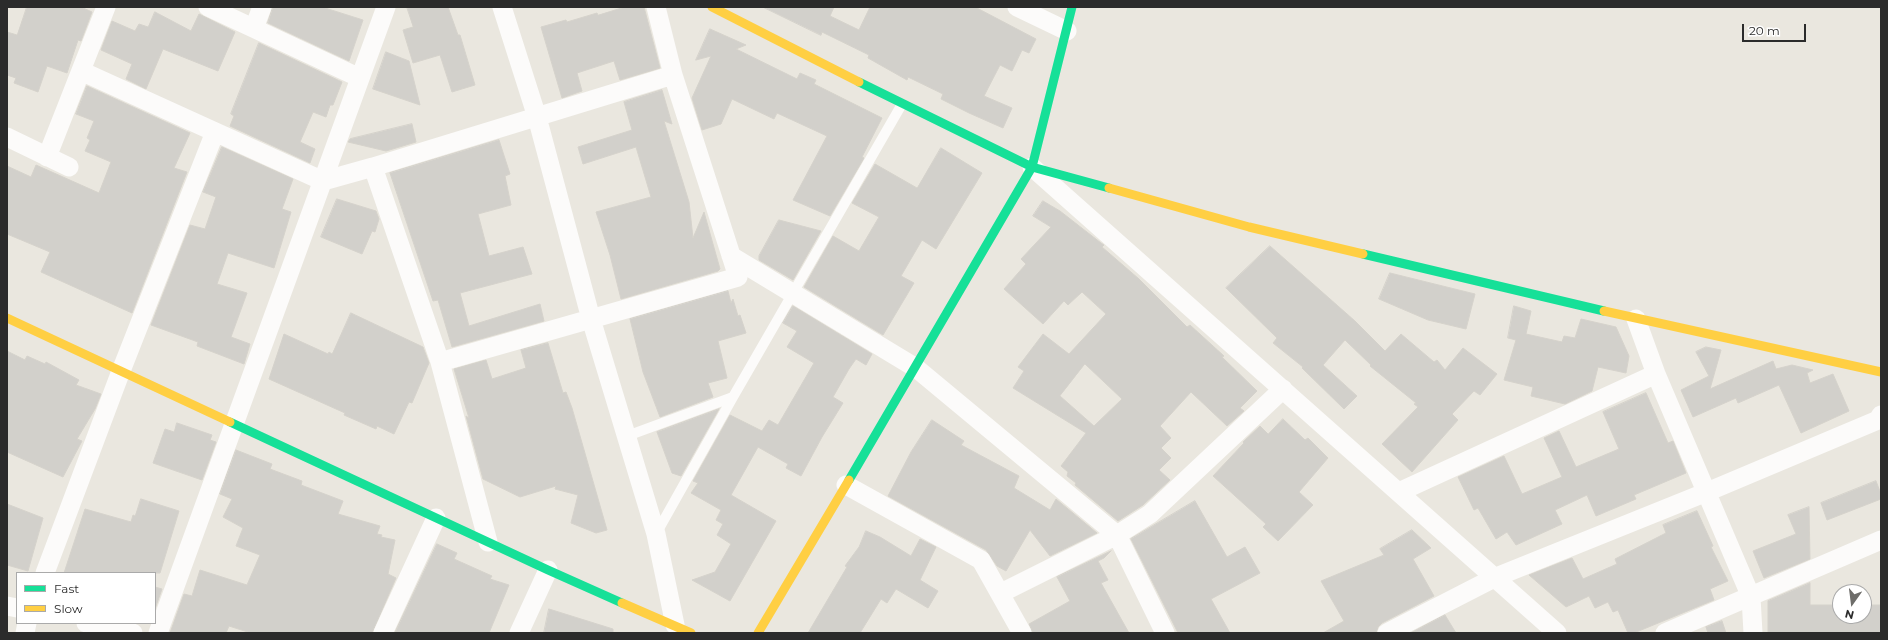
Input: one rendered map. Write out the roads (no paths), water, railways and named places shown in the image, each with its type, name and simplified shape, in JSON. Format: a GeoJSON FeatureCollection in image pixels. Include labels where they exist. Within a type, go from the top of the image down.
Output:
{"type":"FeatureCollection","features":[{"type":"Feature","properties":{"kind":"street"},"geometry":{"type":"LineString","coordinates":[[47,157],[106,7]]}},
{"type":"Feature","properties":{"kind":"street"},"geometry":{"type":"LineString","coordinates":[[208,7],[360,78]]}},
{"type":"Feature","properties":{"kind":"street"},"geometry":{"type":"LineString","coordinates":[[254,28],[262,7]]}},
{"type":"Feature","properties":{"kind":"street"},"geometry":{"type":"LineString","coordinates":[[158,633],[386,7]]}},
{"type":"Feature","properties":{"kind":"street"},"geometry":{"type":"LineString","coordinates":[[502,7],[537,117],[591,319],[627,436],[683,629]]}},
{"type":"Feature","properties":{"kind":"street"},"geometry":{"type":"LineString","coordinates":[[440,362],[738,277],[673,75],[656,7]]}},
{"type":"Feature","properties":{"kind":"street"},"geometry":{"type":"LineString","coordinates":[[712,7],[902,104],[1032,167],[1249,227],[1636,319],[1881,372]]}},
{"type":"Feature","properties":{"kind":"street"},"geometry":{"type":"LineString","coordinates":[[1018,7],[1066,30]]}},
{"type":"Feature","properties":{"kind":"street"},"geometry":{"type":"LineString","coordinates":[[758,633],[916,368],[1032,167],[1072,7]]}},
{"type":"Feature","properties":{"kind":"street"},"geometry":{"type":"LineString","coordinates":[[81,71],[323,181],[373,168],[673,75]]}},
{"type":"Feature","properties":{"kind":"street"},"geometry":{"type":"LineString","coordinates":[[45,572],[121,371],[215,132]]}},
{"type":"Feature","properties":{"kind":"street"},"geometry":{"type":"LineString","coordinates":[[7,138],[69,167]]}},
{"type":"Feature","properties":{"kind":"street"},"geometry":{"type":"LineString","coordinates":[[1032,167],[1496,577],[1557,633]]}},
{"type":"Feature","properties":{"kind":"street"},"geometry":{"type":"LineString","coordinates":[[373,168],[440,362],[488,542]]}},
{"type":"Feature","properties":{"kind":"street"},"geometry":{"type":"LineString","coordinates":[[731,256],[916,368],[1117,535],[1165,633]]}},
{"type":"Feature","properties":{"kind":"street"},"geometry":{"type":"LineString","coordinates":[[7,318],[548,570],[683,629]]}},
{"type":"Feature","properties":{"kind":"street"},"geometry":{"type":"LineString","coordinates":[[1636,319],[1656,374],[1751,597],[1753,633]]}},
{"type":"Feature","properties":{"kind":"street"},"geometry":{"type":"LineString","coordinates":[[1399,492],[1656,374]]}},
{"type":"Feature","properties":{"kind":"street"},"geometry":{"type":"LineString","coordinates":[[1000,593],[1117,535],[1150,514],[1283,389]]}},
{"type":"Feature","properties":{"kind":"street"},"geometry":{"type":"LineString","coordinates":[[1387,633],[1496,577],[1880,423]]}},
{"type":"Feature","properties":{"kind":"street"},"geometry":{"type":"LineString","coordinates":[[846,485],[981,560],[1022,633]]}},
{"type":"Feature","properties":{"kind":"street"},"geometry":{"type":"LineString","coordinates":[[383,633],[436,518]]}},
{"type":"Feature","properties":{"kind":"street"},"geometry":{"type":"LineString","coordinates":[[1665,633],[1881,540]]}},
{"type":"Feature","properties":{"kind":"street"},"geometry":{"type":"LineString","coordinates":[[519,633],[548,570]]}},
{"type":"Feature","properties":{"kind":"street"},"geometry":{"type":"LineString","coordinates":[[91,624],[133,633]]}},
{"type":"Feature","properties":{"kind":"lane"},"geometry":{"type":"LineString","coordinates":[[656,534],[902,104]]}},
{"type":"Feature","properties":{"kind":"lane"},"geometry":{"type":"LineString","coordinates":[[627,436],[733,397]]}}]}
